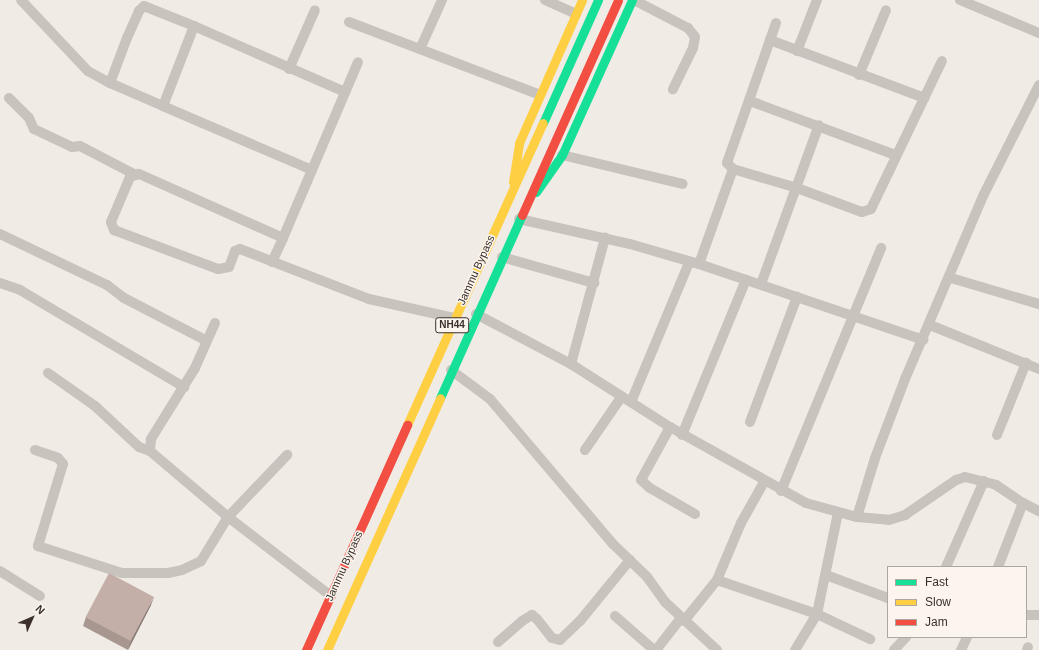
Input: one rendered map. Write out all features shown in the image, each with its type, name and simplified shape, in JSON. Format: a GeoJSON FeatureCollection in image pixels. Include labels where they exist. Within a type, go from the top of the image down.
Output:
{"type":"FeatureCollection","features":[{"type":"Feature","properties":{"kind":"main road"},"geometry":{"type":"LineString","coordinates":[[513,189],[519,143],[582,0]]}},
{"type":"Feature","properties":{"kind":"main road","name":"Jammu Bypass"},"geometry":{"type":"LineString","coordinates":[[306,650],[598,0]]}},
{"type":"Feature","properties":{"kind":"main road","name":"Jammu Bypass"},"geometry":{"type":"LineString","coordinates":[[327,650],[476,314],[618,0]]}},
{"type":"Feature","properties":{"kind":"main road"},"geometry":{"type":"LineString","coordinates":[[528,200],[542,186],[562,155],[633,0]]}},
{"type":"Feature","properties":{"kind":"street"},"geometry":{"type":"LineString","coordinates":[[21,0],[88,71],[110,83],[162,106],[312,170]]}},
{"type":"Feature","properties":{"kind":"street"},"geometry":{"type":"LineString","coordinates":[[420,49],[442,0]]}},
{"type":"Feature","properties":{"kind":"street"},"geometry":{"type":"LineString","coordinates":[[545,0],[576,14]]}},
{"type":"Feature","properties":{"kind":"street"},"geometry":{"type":"LineString","coordinates":[[633,0],[688,28],[695,37],[694,48],[673,89]]}},
{"type":"Feature","properties":{"kind":"street"},"geometry":{"type":"LineString","coordinates":[[797,51],[817,0]]}},
{"type":"Feature","properties":{"kind":"street"},"geometry":{"type":"LineString","coordinates":[[960,0],[1039,33]]}},
{"type":"Feature","properties":{"kind":"street"},"geometry":{"type":"LineString","coordinates":[[110,83],[136,16],[142,7],[147,5],[289,69],[345,92]]}},
{"type":"Feature","properties":{"kind":"street"},"geometry":{"type":"LineString","coordinates":[[289,69],[315,10]]}},
{"type":"Feature","properties":{"kind":"street"},"geometry":{"type":"LineString","coordinates":[[859,75],[886,10]]}},
{"type":"Feature","properties":{"kind":"street"},"geometry":{"type":"LineString","coordinates":[[349,22],[540,95]]}},
{"type":"Feature","properties":{"kind":"street"},"geometry":{"type":"LineString","coordinates":[[776,23],[750,102],[727,159],[729,166],[733,169],[797,188],[867,212],[871,209],[895,155],[942,61]]}},
{"type":"Feature","properties":{"kind":"street"},"geometry":{"type":"LineString","coordinates":[[162,106],[194,26]]}},
{"type":"Feature","properties":{"kind":"street"},"geometry":{"type":"LineString","coordinates":[[770,40],[859,75],[924,98]]}},
{"type":"Feature","properties":{"kind":"street"},"geometry":{"type":"LineString","coordinates":[[272,262],[358,62]]}},
{"type":"Feature","properties":{"kind":"street"},"geometry":{"type":"LineString","coordinates":[[857,517],[890,418],[951,278],[984,194],[1039,85]]}},
{"type":"Feature","properties":{"kind":"street"},"geometry":{"type":"LineString","coordinates":[[9,98],[30,118],[34,129],[72,147],[80,146],[134,174],[283,238]]}},
{"type":"Feature","properties":{"kind":"street"},"geometry":{"type":"LineString","coordinates":[[750,102],[895,155]]}},
{"type":"Feature","properties":{"kind":"street"},"geometry":{"type":"LineString","coordinates":[[761,284],[819,126]]}},
{"type":"Feature","properties":{"kind":"street"},"geometry":{"type":"LineString","coordinates":[[562,155],[683,184]]}},
{"type":"Feature","properties":{"kind":"street"},"geometry":{"type":"LineString","coordinates":[[631,402],[694,263],[733,169]]}},
{"type":"Feature","properties":{"kind":"street"},"geometry":{"type":"LineString","coordinates":[[134,174],[130,177],[111,222],[114,230],[221,269],[228,267],[234,253],[239,249],[383,304],[455,318]]}},
{"type":"Feature","properties":{"kind":"street"},"geometry":{"type":"LineString","coordinates":[[519,219],[605,238],[694,263],[761,284],[923,340]]}},
{"type":"Feature","properties":{"kind":"street"},"geometry":{"type":"LineString","coordinates":[[0,234],[107,285],[124,298],[207,341]]}},
{"type":"Feature","properties":{"kind":"street"},"geometry":{"type":"LineString","coordinates":[[571,364],[605,238]]}},
{"type":"Feature","properties":{"kind":"street"},"geometry":{"type":"LineString","coordinates":[[781,491],[855,316],[881,248]]}},
{"type":"Feature","properties":{"kind":"street"},"geometry":{"type":"LineString","coordinates":[[502,257],[594,283]]}},
{"type":"Feature","properties":{"kind":"street"},"geometry":{"type":"LineString","coordinates":[[951,278],[1039,304]]}},
{"type":"Feature","properties":{"kind":"street"},"geometry":{"type":"LineString","coordinates":[[682,435],[746,280]]}},
{"type":"Feature","properties":{"kind":"street"},"geometry":{"type":"LineString","coordinates":[[0,284],[20,290],[184,387]]}},
{"type":"Feature","properties":{"kind":"street"},"geometry":{"type":"LineString","coordinates":[[750,422],[797,297]]}},
{"type":"Feature","properties":{"kind":"street"},"geometry":{"type":"LineString","coordinates":[[476,314],[571,364],[670,428],[764,482],[781,491],[838,513],[857,517],[889,520],[905,515],[956,480],[965,477],[996,485],[1022,503],[1039,511]]}},
{"type":"Feature","properties":{"kind":"street"},"geometry":{"type":"LineString","coordinates":[[150,451],[150,445],[155,432],[184,387],[215,323]]}},
{"type":"Feature","properties":{"kind":"street"},"geometry":{"type":"LineString","coordinates":[[930,325],[1039,369]]}},
{"type":"Feature","properties":{"kind":"street"},"geometry":{"type":"LineString","coordinates":[[998,435],[1026,364]]}},
{"type":"Feature","properties":{"kind":"street"},"geometry":{"type":"LineString","coordinates":[[451,370],[490,399],[613,544],[630,560],[682,619],[717,650]]}},
{"type":"Feature","properties":{"kind":"street"},"geometry":{"type":"LineString","coordinates":[[48,373],[95,406],[139,448],[150,451],[228,517],[331,596]]}},
{"type":"Feature","properties":{"kind":"street"},"geometry":{"type":"LineString","coordinates":[[586,450],[622,396]]}},
{"type":"Feature","properties":{"kind":"street"},"geometry":{"type":"LineString","coordinates":[[670,428],[641,480],[650,488],[695,514]]}},
{"type":"Feature","properties":{"kind":"street"},"geometry":{"type":"LineString","coordinates":[[35,450],[58,458],[63,464],[39,537],[40,548],[122,573],[168,573],[182,570],[201,561],[228,517],[287,455]]}},
{"type":"Feature","properties":{"kind":"street"},"geometry":{"type":"LineString","coordinates":[[946,566],[984,481]]}},
{"type":"Feature","properties":{"kind":"street"},"geometry":{"type":"LineString","coordinates":[[615,616],[655,650],[717,580],[741,523],[764,482]]}},
{"type":"Feature","properties":{"kind":"street"},"geometry":{"type":"LineString","coordinates":[[998,566],[1022,503]]}},
{"type":"Feature","properties":{"kind":"street"},"geometry":{"type":"LineString","coordinates":[[795,650],[817,614],[838,513]]}},
{"type":"Feature","properties":{"kind":"street"},"geometry":{"type":"LineString","coordinates":[[498,642],[522,621],[532,616],[538,619],[552,638],[560,640],[580,622],[630,560]]}},
{"type":"Feature","properties":{"kind":"street"},"geometry":{"type":"LineString","coordinates":[[0,571],[40,596]]}},
{"type":"Feature","properties":{"kind":"street"},"geometry":{"type":"LineString","coordinates":[[826,575],[887,598]]}},
{"type":"Feature","properties":{"kind":"street"},"geometry":{"type":"LineString","coordinates":[[717,580],[817,614],[870,639]]}},
{"type":"Feature","properties":{"kind":"street"},"geometry":{"type":"LineString","coordinates":[[1027,615],[1039,616]]}},
{"type":"Feature","properties":{"kind":"street"},"geometry":{"type":"LineString","coordinates":[[894,650],[905,638]]}},
{"type":"Feature","properties":{"kind":"street"},"geometry":{"type":"LineString","coordinates":[[961,650],[967,638]]}},
{"type":"Feature","properties":{"kind":"building"},"geometry":{"type":"Polygon","coordinates":[[[109,573],[154,597],[131,641],[86,617],[109,573]]]}},
{"type":"Feature","properties":{"kind":"traffic: fast"},"geometry":{"type":"LineString","coordinates":[[543,123],[598,0]]}},
{"type":"Feature","properties":{"kind":"traffic: fast"},"geometry":{"type":"LineString","coordinates":[[536,192],[562,155],[632,0]]}},
{"type":"Feature","properties":{"kind":"traffic: fast"},"geometry":{"type":"LineString","coordinates":[[440,398],[522,215]]}},
{"type":"Feature","properties":{"kind":"traffic: slow"},"geometry":{"type":"LineString","coordinates":[[513,182],[519,143],[582,0]]}},
{"type":"Feature","properties":{"kind":"traffic: slow"},"geometry":{"type":"LineString","coordinates":[[407,425],[543,123]]}},
{"type":"Feature","properties":{"kind":"traffic: slow"},"geometry":{"type":"LineString","coordinates":[[327,650],[440,398]]}},
{"type":"Feature","properties":{"kind":"traffic: jam"},"geometry":{"type":"LineString","coordinates":[[522,215],[618,0]]}},
{"type":"Feature","properties":{"kind":"traffic: jam"},"geometry":{"type":"LineString","coordinates":[[306,650],[407,425]]}}]}
